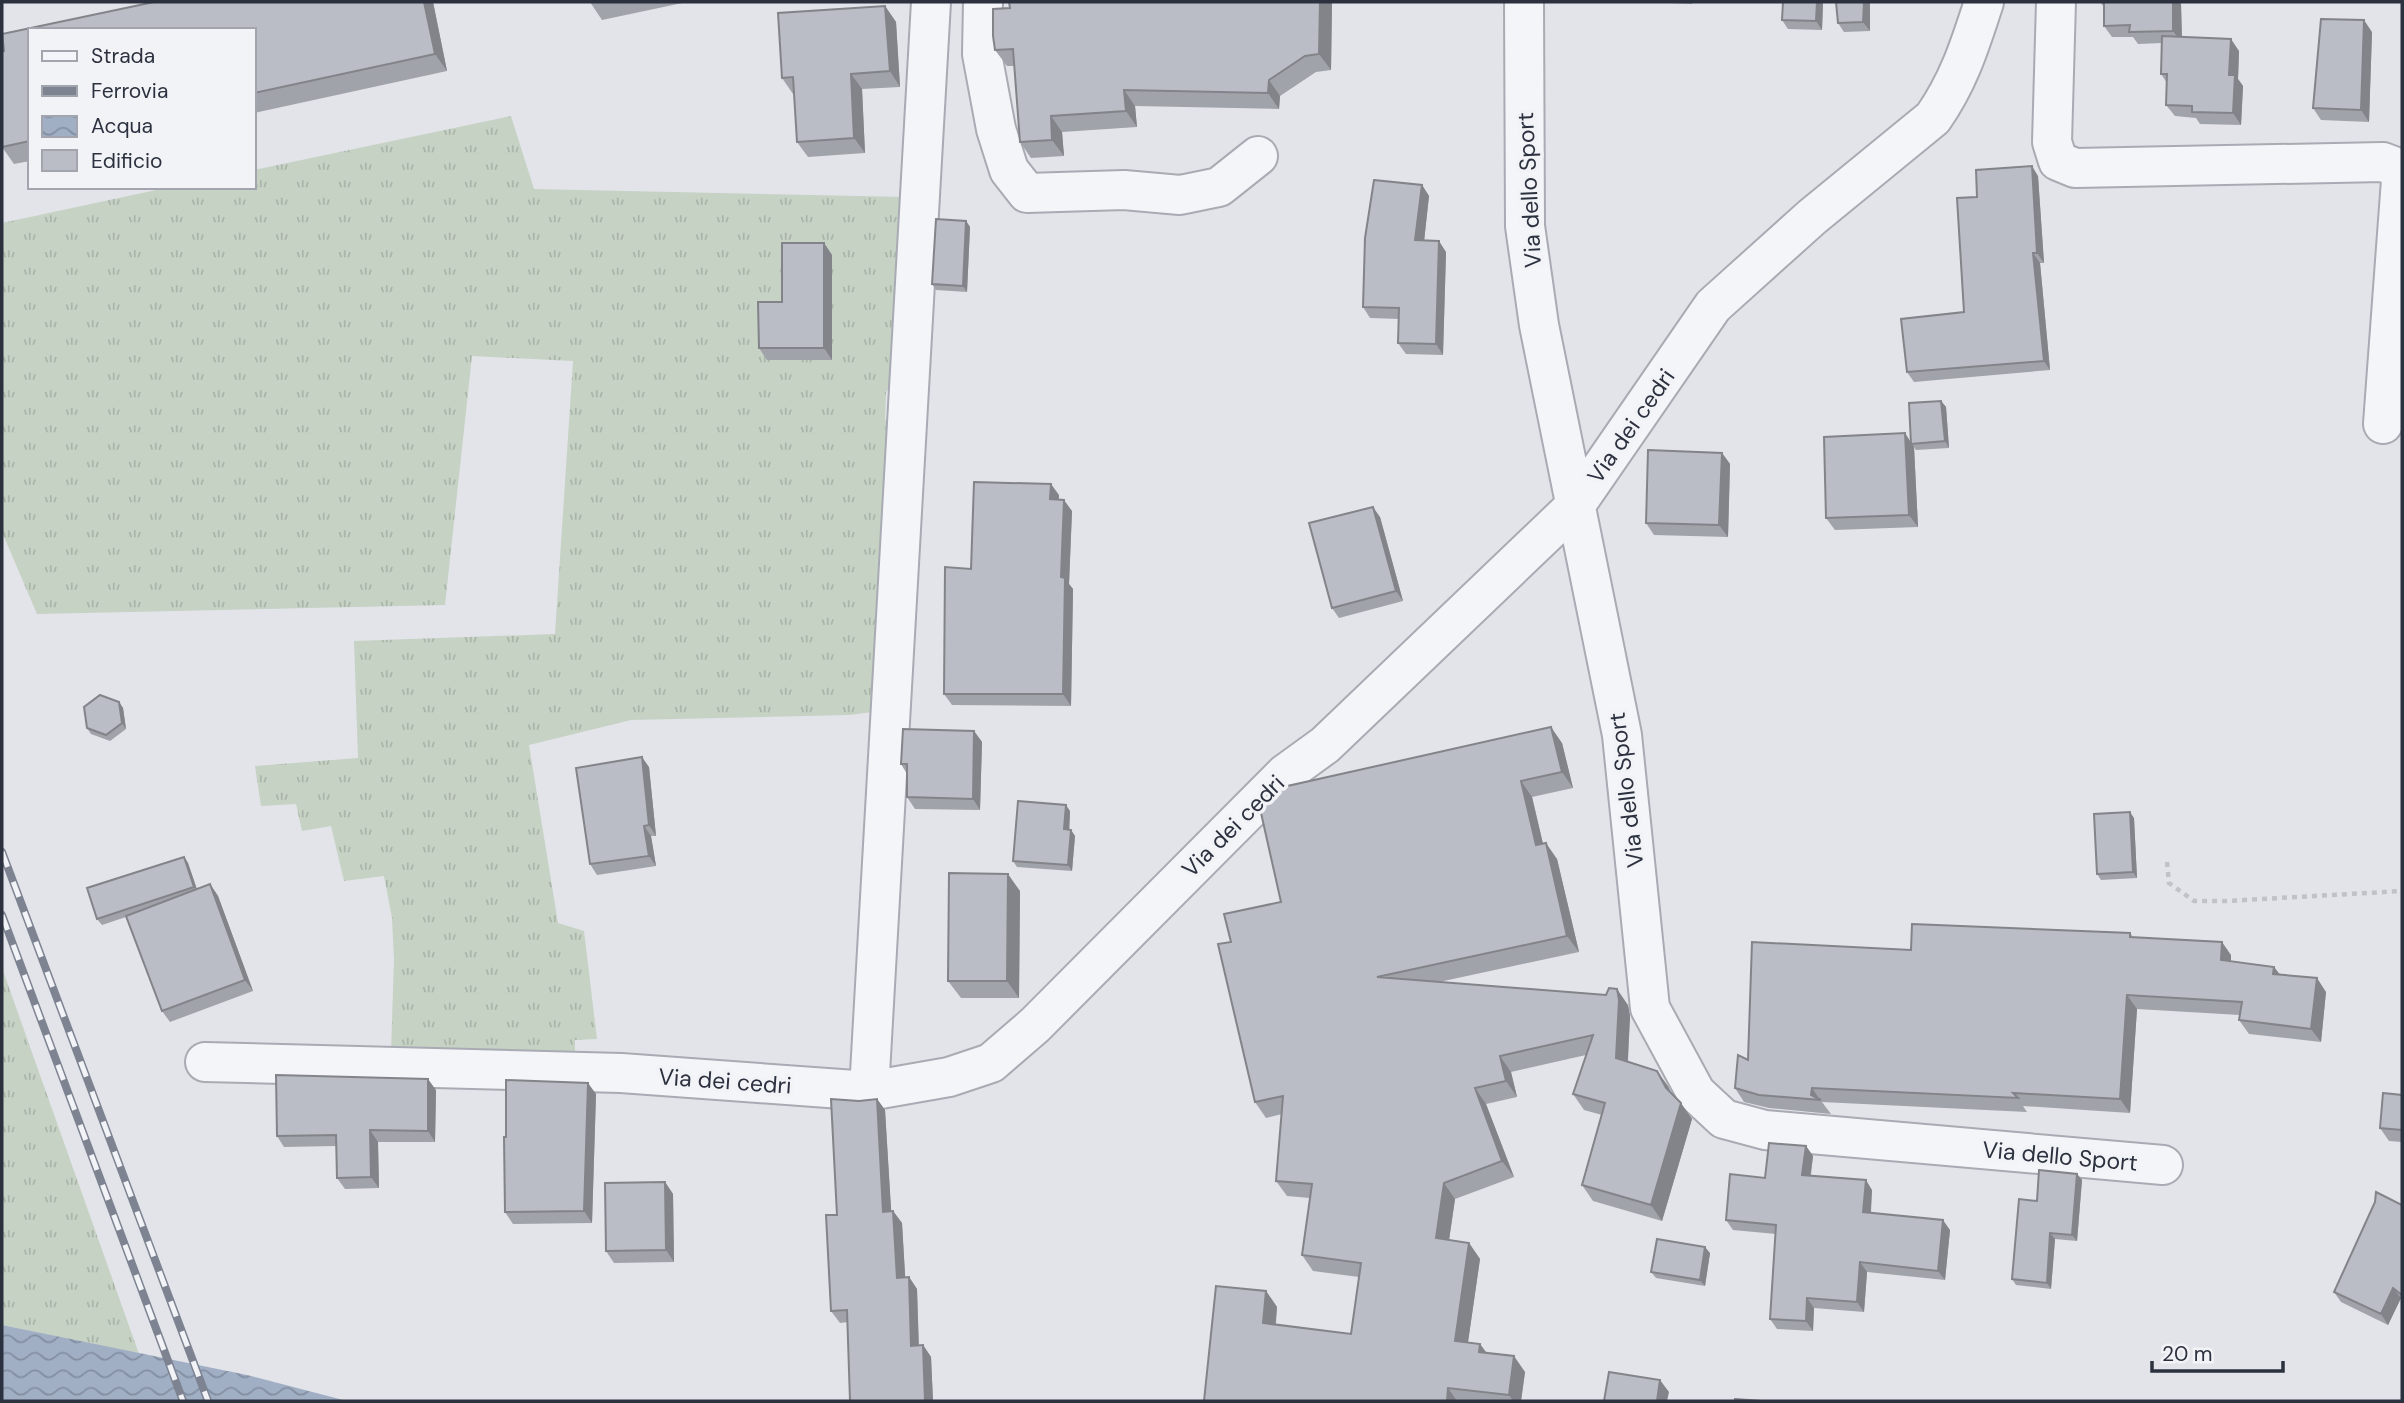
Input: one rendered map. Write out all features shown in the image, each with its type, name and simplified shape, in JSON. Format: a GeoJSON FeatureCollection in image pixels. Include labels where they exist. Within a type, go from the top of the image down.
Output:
{"type":"FeatureCollection","features":[{"type":"Feature","properties":{"kind":"street"},"geometry":{"type":"LineString","coordinates":[[869,1091],[932,2]]}},
{"type":"Feature","properties":{"kind":"street"},"geometry":{"type":"LineString","coordinates":[[983,2],[982,54],[996,129],[1009,170],[1027,192],[1124,190],[1180,195],[1219,187],[1258,156]]}},
{"type":"Feature","properties":{"kind":"street","name":"Via dello Sport"},"geometry":{"type":"LineString","coordinates":[[1524,2],[1525,226],[1539,325],[1622,735],[1650,1008],[1696,1093],[1724,1119],[1765,1130],[2164,1165]]}},
{"type":"Feature","properties":{"kind":"street","name":"Via dei cedri"},"geometry":{"type":"LineString","coordinates":[[205,1062],[621,1073],[869,1091],[948,1077],[991,1063],[1035,1025],[1265,793],[1285,774],[1325,745],[1576,506],[1713,306],[1812,217],[1933,118],[1947,98],[1965,62],[1984,2]]}},
{"type":"Feature","properties":{"kind":"street"},"geometry":{"type":"LineString","coordinates":[[2056,2],[2052,142],[2058,161],[2075,168],[2383,162],[2396,167],[2401,180],[2384,424]]}},
{"type":"Feature","properties":{"kind":"path"},"geometry":{"type":"LineString","coordinates":[[2167,862],[2169,883],[2194,901],[2402,891]]}},
{"type":"Feature","properties":{"kind":"green space"},"geometry":{"type":"Polygon","coordinates":[[[511,116],[534,189],[905,197],[896,379],[886,392],[885,420],[893,428],[879,711],[850,715],[631,720],[529,745],[558,923],[584,931],[597,1039],[575,1040],[575,1060],[391,1052],[394,960],[392,918],[384,876],[344,881],[331,826],[302,831],[296,804],[261,806],[255,766],[358,758],[354,641],[555,634],[573,361],[472,356],[445,605],[37,614],[2,532],[2,223],[161,189],[256,189],[256,170],[511,116]]]}},
{"type":"Feature","properties":{"kind":"green space"},"geometry":{"type":"Polygon","coordinates":[[[2,968],[139,1354],[2,1325],[2,968]]]}},
{"type":"Feature","properties":{"kind":"water"},"geometry":{"type":"Polygon","coordinates":[[[2,1325],[247,1375],[347,1401],[2,1401],[2,1325]]]}},
{"type":"Feature","properties":{"kind":"building"},"geometry":{"type":"Polygon","coordinates":[[[154,2],[424,2],[435,54],[256,93],[256,28],[30,28],[154,2]]]}},
{"type":"Feature","properties":{"kind":"building"},"geometry":{"type":"Polygon","coordinates":[[[1009,2],[1320,2],[1319,54],[1305,56],[1269,80],[1268,93],[1124,90],[1126,111],[1051,116],[1052,140],[1020,142],[1013,49],[995,50],[993,36],[993,9],[1010,8],[1009,2]]]}},
{"type":"Feature","properties":{"kind":"building"},"geometry":{"type":"Polygon","coordinates":[[[1783,2],[1817,2],[1816,21],[1782,20],[1783,2]]]}},
{"type":"Feature","properties":{"kind":"building"},"geometry":{"type":"Polygon","coordinates":[[[1836,2],[1864,2],[1863,22],[1838,23],[1836,2]]]}},
{"type":"Feature","properties":{"kind":"building"},"geometry":{"type":"Polygon","coordinates":[[[2104,2],[2173,2],[2173,31],[2129,32],[2130,25],[2104,26],[2104,2]]]}},
{"type":"Feature","properties":{"kind":"building"},"geometry":{"type":"Polygon","coordinates":[[[885,6],[890,71],[851,74],[854,138],[797,142],[793,77],[782,78],[778,13],[885,6]]]}},
{"type":"Feature","properties":{"kind":"building"},"geometry":{"type":"Polygon","coordinates":[[[2321,19],[2364,20],[2361,110],[2313,108],[2321,19]]]}},
{"type":"Feature","properties":{"kind":"building"},"geometry":{"type":"Polygon","coordinates":[[[28,29],[28,141],[2,147],[4,51],[2,34],[28,29]]]}},
{"type":"Feature","properties":{"kind":"building"},"geometry":{"type":"Polygon","coordinates":[[[2162,36],[2231,39],[2229,75],[2235,75],[2233,113],[2192,112],[2192,106],[2166,105],[2167,74],[2161,74],[2162,36]]]}},
{"type":"Feature","properties":{"kind":"building"},"geometry":{"type":"Polygon","coordinates":[[[2032,166],[2037,253],[2033,253],[2044,361],[1907,372],[1901,319],[1964,312],[1957,198],[1977,197],[1976,170],[2032,166]]]}},
{"type":"Feature","properties":{"kind":"building"},"geometry":{"type":"Polygon","coordinates":[[[1374,180],[1422,185],[1415,240],[1439,241],[1436,344],[1398,343],[1399,308],[1363,307],[1365,238],[1374,180]]]}},
{"type":"Feature","properties":{"kind":"building"},"geometry":{"type":"Polygon","coordinates":[[[936,219],[966,221],[963,286],[932,284],[936,219]]]}},
{"type":"Feature","properties":{"kind":"building"},"geometry":{"type":"Polygon","coordinates":[[[782,243],[824,243],[824,348],[759,348],[758,302],[782,302],[782,243]]]}},
{"type":"Feature","properties":{"kind":"building"},"geometry":{"type":"Polygon","coordinates":[[[1941,401],[1945,441],[1911,444],[1909,403],[1941,401]]]}},
{"type":"Feature","properties":{"kind":"building"},"geometry":{"type":"Polygon","coordinates":[[[1905,433],[1909,515],[1826,518],[1824,437],[1905,433]]]}},
{"type":"Feature","properties":{"kind":"building"},"geometry":{"type":"Polygon","coordinates":[[[1648,450],[1722,453],[1719,525],[1646,523],[1648,450]]]}},
{"type":"Feature","properties":{"kind":"building"},"geometry":{"type":"Polygon","coordinates":[[[974,482],[1051,484],[1050,499],[1064,500],[1061,577],[1065,578],[1063,694],[944,694],[945,567],[971,569],[974,482]]]}},
{"type":"Feature","properties":{"kind":"building"},"geometry":{"type":"Polygon","coordinates":[[[1373,507],[1396,591],[1332,608],[1309,523],[1373,507]]]}},
{"type":"Feature","properties":{"kind":"building"},"geometry":{"type":"Polygon","coordinates":[[[100,695],[119,702],[122,723],[106,735],[87,728],[84,707],[100,695]]]}},
{"type":"Feature","properties":{"kind":"building"},"geometry":{"type":"Polygon","coordinates":[[[1551,727],[1562,772],[1521,781],[1536,845],[1546,843],[1567,936],[1377,977],[1606,995],[1609,988],[1617,989],[1619,1000],[1616,1058],[1657,1071],[1666,1088],[1681,1103],[1651,1205],[1582,1185],[1605,1103],[1573,1094],[1593,1035],[1500,1056],[1506,1081],[1475,1088],[1502,1161],[1444,1183],[1436,1238],[1469,1243],[1455,1341],[1480,1344],[1479,1352],[1514,1356],[1509,1395],[1448,1388],[1447,1401],[1204,1401],[1216,1286],[1266,1291],[1263,1323],[1351,1334],[1361,1263],[1302,1255],[1312,1184],[1276,1181],[1283,1096],[1255,1102],[1218,944],[1231,942],[1224,914],[1281,902],[1259,804],[1274,789],[1551,727]]]}},
{"type":"Feature","properties":{"kind":"building"},"geometry":{"type":"Polygon","coordinates":[[[903,729],[974,731],[973,799],[907,797],[907,764],[901,764],[903,729]]]}},
{"type":"Feature","properties":{"kind":"building"},"geometry":{"type":"Polygon","coordinates":[[[642,757],[649,825],[644,826],[649,856],[590,864],[576,768],[642,757]]]}},
{"type":"Feature","properties":{"kind":"building"},"geometry":{"type":"Polygon","coordinates":[[[1018,801],[1066,805],[1064,829],[1071,830],[1068,865],[1013,861],[1018,801]]]}},
{"type":"Feature","properties":{"kind":"building"},"geometry":{"type":"Polygon","coordinates":[[[2130,812],[2133,872],[2097,874],[2094,814],[2130,812]]]}},
{"type":"Feature","properties":{"kind":"building"},"geometry":{"type":"Polygon","coordinates":[[[184,857],[194,887],[97,919],[87,888],[184,857]]]}},
{"type":"Feature","properties":{"kind":"building"},"geometry":{"type":"Polygon","coordinates":[[[949,873],[1008,874],[1007,981],[948,981],[949,873]]]}},
{"type":"Feature","properties":{"kind":"building"},"geometry":{"type":"Polygon","coordinates":[[[210,884],[245,980],[162,1011],[126,916],[210,884]]]}},
{"type":"Feature","properties":{"kind":"building"},"geometry":{"type":"Polygon","coordinates":[[[1912,924],[2130,933],[2130,937],[2222,942],[2221,960],[2274,967],[2273,974],[2317,978],[2311,1029],[2239,1020],[2242,1002],[2127,995],[2120,1099],[2013,1093],[2018,1098],[1812,1088],[1811,1095],[1821,1100],[1759,1095],[1735,1088],[1738,1055],[1748,1060],[1752,942],[1911,950],[1912,924]]]}},
{"type":"Feature","properties":{"kind":"building"},"geometry":{"type":"Polygon","coordinates":[[[276,1075],[428,1079],[428,1131],[370,1130],[371,1177],[337,1178],[336,1135],[277,1136],[276,1075]]]}},
{"type":"Feature","properties":{"kind":"building"},"geometry":{"type":"Polygon","coordinates":[[[506,1080],[588,1083],[584,1211],[505,1212],[506,1080]]]}},
{"type":"Feature","properties":{"kind":"building"},"geometry":{"type":"Polygon","coordinates":[[[2383,1093],[2402,1095],[2402,1130],[2380,1128],[2383,1093]]]}},
{"type":"Feature","properties":{"kind":"building"},"geometry":{"type":"Polygon","coordinates":[[[831,1099],[877,1099],[883,1212],[893,1211],[897,1278],[909,1277],[911,1346],[923,1345],[925,1401],[850,1401],[847,1310],[831,1311],[826,1215],[837,1215],[831,1099]]]}},
{"type":"Feature","properties":{"kind":"building"},"geometry":{"type":"Polygon","coordinates":[[[1769,1143],[1806,1146],[1802,1175],[1866,1180],[1863,1212],[1943,1220],[1938,1271],[1860,1262],[1857,1302],[1807,1298],[1806,1321],[1770,1319],[1776,1225],[1726,1220],[1730,1174],[1765,1178],[1769,1143]]]}},
{"type":"Feature","properties":{"kind":"building"},"geometry":{"type":"Polygon","coordinates":[[[2039,1170],[2077,1174],[2072,1235],[2050,1233],[2047,1283],[2012,1279],[2019,1199],[2037,1201],[2039,1170]]]}},
{"type":"Feature","properties":{"kind":"building"},"geometry":{"type":"Polygon","coordinates":[[[665,1182],[666,1250],[606,1251],[605,1183],[665,1182]]]}},
{"type":"Feature","properties":{"kind":"building"},"geometry":{"type":"Polygon","coordinates":[[[2376,1192],[2402,1205],[2402,1295],[2393,1288],[2381,1314],[2334,1292],[2375,1202],[2376,1192]]]}},
{"type":"Feature","properties":{"kind":"building"},"geometry":{"type":"Polygon","coordinates":[[[1657,1239],[1705,1247],[1700,1280],[1651,1272],[1657,1239]]]}},
{"type":"Feature","properties":{"kind":"building"},"geometry":{"type":"Polygon","coordinates":[[[1609,1372],[1660,1380],[1657,1401],[1604,1401],[1609,1372]]]}},
{"type":"Feature","properties":{"kind":"railway"},"geometry":{"type":"LineString","coordinates":[[2,852],[208,1401]]}},
{"type":"Feature","properties":{"kind":"railway"},"geometry":{"type":"LineString","coordinates":[[2,915],[183,1401]]}}]}
